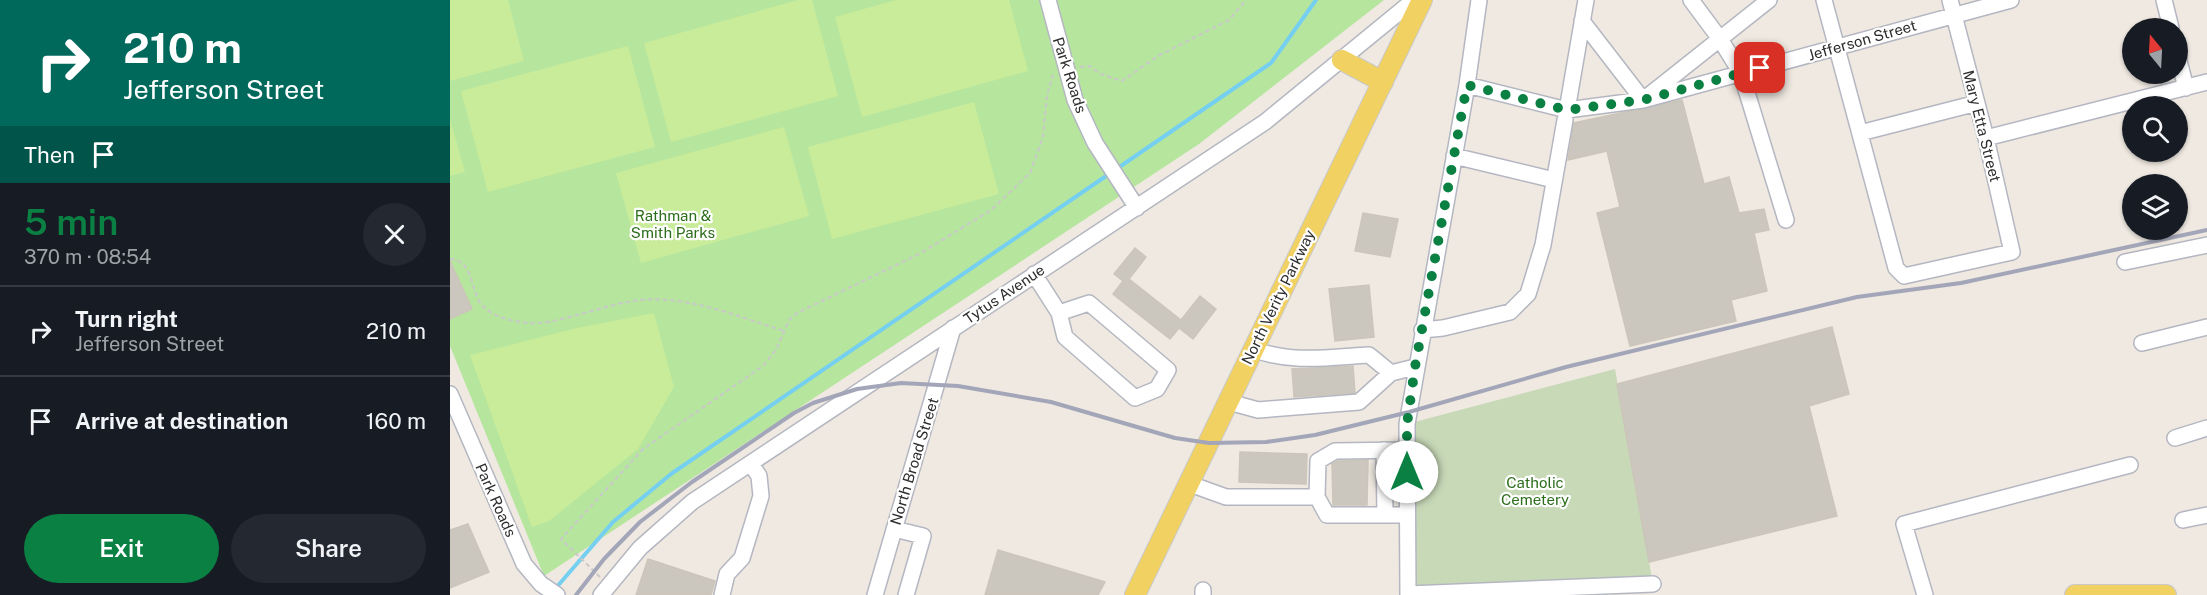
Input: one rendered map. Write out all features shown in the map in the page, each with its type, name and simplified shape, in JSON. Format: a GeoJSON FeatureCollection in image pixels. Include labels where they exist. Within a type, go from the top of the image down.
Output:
{"type":"FeatureCollection","features":[{"type":"Feature","properties":{"kind":"main road","name":"North Verity Parkway"},"geometry":{"type":"LineString","coordinates":[[1135,595],[1422,0]]}},
{"type":"Feature","properties":{"kind":"main road"},"geometry":{"type":"LineString","coordinates":[[1342,60],[1383,82]]}},
{"type":"Feature","properties":{"kind":"main road"},"geometry":{"type":"LineString","coordinates":[[2075,595],[2166,595]]}},
{"type":"Feature","properties":{"kind":"street","name":"Park Roads"},"geometry":{"type":"LineString","coordinates":[[1048,0],[1075,100],[1108,164],[1137,208]]}},
{"type":"Feature","properties":{"kind":"street","name":"Tytus Avenue"},"geometry":{"type":"LineString","coordinates":[[601,595],[624,565],[671,518],[1265,122],[1414,0]]}},
{"type":"Feature","properties":{"kind":"street"},"geometry":{"type":"LineString","coordinates":[[1479,0],[1467,85],[1415,367],[1407,424],[1408,595],[1653,584]]}},
{"type":"Feature","properties":{"kind":"street"},"geometry":{"type":"LineString","coordinates":[[1422,330],[1443,328],[1510,312],[1528,294],[1543,245],[1586,0]]}},
{"type":"Feature","properties":{"kind":"street"},"geometry":{"type":"LineString","coordinates":[[1690,0],[1720,39],[1741,74],[1786,220]]}},
{"type":"Feature","properties":{"kind":"street"},"geometry":{"type":"LineString","coordinates":[[1824,0],[1860,134],[1977,103]]}},
{"type":"Feature","properties":{"kind":"street","name":"Jefferson Street"},"geometry":{"type":"LineString","coordinates":[[1467,85],[1566,115],[1643,100],[1741,74],[1837,47],[1952,7],[2011,0]]}},
{"type":"Feature","properties":{"kind":"street"},"geometry":{"type":"LineString","coordinates":[[2164,0],[2168,18]]}},
{"type":"Feature","properties":{"kind":"street"},"geometry":{"type":"LineString","coordinates":[[1582,21],[1643,100],[1767,1]]}},
{"type":"Feature","properties":{"kind":"street","name":"Mary Etta Street"},"geometry":{"type":"LineString","coordinates":[[1860,134],[1896,268],[1904,276],[2012,252],[1986,138],[1952,7]]}},
{"type":"Feature","properties":{"kind":"street"},"geometry":{"type":"LineString","coordinates":[[1986,138],[2207,82]]}},
{"type":"Feature","properties":{"kind":"street"},"geometry":{"type":"LineString","coordinates":[[2185,84],[2186,88]]}},
{"type":"Feature","properties":{"kind":"street"},"geometry":{"type":"LineString","coordinates":[[1454,156],[1554,180]]}},
{"type":"Feature","properties":{"kind":"street"},"geometry":{"type":"LineString","coordinates":[[2125,262],[2207,245]]}},
{"type":"Feature","properties":{"kind":"street"},"geometry":{"type":"LineString","coordinates":[[1034,274],[1059,313],[1065,337],[1135,398],[1157,389],[1168,370],[1089,303],[1059,313]]}},
{"type":"Feature","properties":{"kind":"street"},"geometry":{"type":"LineString","coordinates":[[2142,343],[2207,327]]}},
{"type":"Feature","properties":{"kind":"street","name":"North Broad Street"},"geometry":{"type":"LineString","coordinates":[[875,595],[953,328]]}},
{"type":"Feature","properties":{"kind":"street"},"geometry":{"type":"LineString","coordinates":[[1253,349],[1274,357],[1291,359],[1369,355],[1391,373]]}},
{"type":"Feature","properties":{"kind":"street"},"geometry":{"type":"LineString","coordinates":[[1229,402],[1258,410],[1359,402],[1391,373],[1415,367]]}},
{"type":"Feature","properties":{"kind":"street","name":"Park Roads"},"geometry":{"type":"LineString","coordinates":[[450,394],[524,564],[541,584],[557,595]]}},
{"type":"Feature","properties":{"kind":"street"},"geometry":{"type":"LineString","coordinates":[[2175,438],[2207,428]]}},
{"type":"Feature","properties":{"kind":"street"},"geometry":{"type":"LineString","coordinates":[[1384,450],[1385,514]]}},
{"type":"Feature","properties":{"kind":"street"},"geometry":{"type":"LineString","coordinates":[[1407,450],[1335,451],[1318,461],[1317,497],[1327,515],[1407,515]]}},
{"type":"Feature","properties":{"kind":"street"},"geometry":{"type":"LineString","coordinates":[[722,595],[728,574],[742,558],[761,496],[759,476],[751,464]]}},
{"type":"Feature","properties":{"kind":"street"},"geometry":{"type":"LineString","coordinates":[[1925,595],[1904,524],[2130,465]]}},
{"type":"Feature","properties":{"kind":"street"},"geometry":{"type":"LineString","coordinates":[[1190,484],[1226,497],[1317,497]]}},
{"type":"Feature","properties":{"kind":"street"},"geometry":{"type":"LineString","coordinates":[[2183,520],[2207,515]]}},
{"type":"Feature","properties":{"kind":"street"},"geometry":{"type":"LineString","coordinates":[[894,529],[923,536],[911,594]]}},
{"type":"Feature","properties":{"kind":"path"},"geometry":{"type":"LineString","coordinates":[[1074,68],[1089,66],[1101,74],[1122,81],[1158,56],[1230,20],[1246,0]]}},
{"type":"Feature","properties":{"kind":"path"},"geometry":{"type":"LineString","coordinates":[[594,571],[561,539],[643,449],[763,366],[776,350],[789,320],[796,313],[921,253],[991,210],[1030,173],[1043,137],[1051,76],[1059,73]]}},
{"type":"Feature","properties":{"kind":"path"},"geometry":{"type":"LineString","coordinates":[[450,259],[455,259],[470,272],[480,302],[497,317],[531,324],[630,301],[670,301],[725,312],[784,332]]}},
{"type":"Feature","properties":{"kind":"green space","name":"Rathman & Smith Parks"},"geometry":{"type":"Polygon","coordinates":[[[450,0],[1384,0],[1199,144],[544,576],[450,346],[450,0]]]}},
{"type":"Feature","properties":{"kind":"green space"},"geometry":{"type":"Polygon","coordinates":[[[450,0],[508,0],[524,61],[450,81],[450,0]]]}},
{"type":"Feature","properties":{"kind":"green space"},"geometry":{"type":"Polygon","coordinates":[[[798,0],[812,0],[838,96],[671,142],[644,43],[798,0]]]}},
{"type":"Feature","properties":{"kind":"green space"},"geometry":{"type":"Polygon","coordinates":[[[896,0],[1009,0],[1028,71],[862,117],[835,17],[896,0]]]}},
{"type":"Feature","properties":{"kind":"green space"},"geometry":{"type":"Polygon","coordinates":[[[628,46],[655,147],[488,192],[461,91],[628,46]]]}},
{"type":"Feature","properties":{"kind":"green space"},"geometry":{"type":"Polygon","coordinates":[[[974,102],[999,194],[832,239],[808,147],[974,102]]]}},
{"type":"Feature","properties":{"kind":"green space"},"geometry":{"type":"Polygon","coordinates":[[[450,119],[465,172],[450,176],[450,119]]]}},
{"type":"Feature","properties":{"kind":"green space"},"geometry":{"type":"Polygon","coordinates":[[[784,127],[809,216],[641,263],[616,173],[784,127]]]}},
{"type":"Feature","properties":{"kind":"green space"},"geometry":{"type":"Polygon","coordinates":[[[654,313],[674,387],[638,449],[549,521],[532,527],[470,355],[577,328],[654,313]]]}},
{"type":"Feature","properties":{"kind":"green space","name":"Catholic Cemetery"},"geometry":{"type":"Polygon","coordinates":[[[1615,369],[1653,584],[1408,594],[1407,424],[1615,369]]]}},
{"type":"Feature","properties":{"kind":"building"},"geometry":{"type":"Polygon","coordinates":[[[1682,100],[1704,184],[1729,177],[1739,213],[1764,209],[1769,230],[1754,233],[1767,291],[1731,300],[1736,321],[1630,346],[1597,213],[1620,207],[1607,151],[1568,160],[1574,123],[1682,100]]]}},
{"type":"Feature","properties":{"kind":"building"},"geometry":{"type":"Polygon","coordinates":[[[1363,213],[1398,219],[1390,257],[1355,251],[1363,213]]]}},
{"type":"Feature","properties":{"kind":"building"},"geometry":{"type":"Polygon","coordinates":[[[1135,248],[1146,257],[1129,279],[1181,320],[1200,296],[1216,309],[1193,339],[1179,328],[1170,339],[1113,294],[1123,281],[1114,274],[1135,248]]]}},
{"type":"Feature","properties":{"kind":"building"},"geometry":{"type":"Polygon","coordinates":[[[450,261],[472,309],[450,319],[450,261]]]}},
{"type":"Feature","properties":{"kind":"building"},"geometry":{"type":"Polygon","coordinates":[[[1369,285],[1374,337],[1335,341],[1329,289],[1369,285]]]}},
{"type":"Feature","properties":{"kind":"building"},"geometry":{"type":"Polygon","coordinates":[[[1832,327],[1849,394],[1809,406],[1837,516],[1649,562],[1617,384],[1832,327]]]}},
{"type":"Feature","properties":{"kind":"building"},"geometry":{"type":"Polygon","coordinates":[[[1353,366],[1355,393],[1294,397],[1292,369],[1353,366]]]}},
{"type":"Feature","properties":{"kind":"building"},"geometry":{"type":"Polygon","coordinates":[[[1240,452],[1307,454],[1306,484],[1239,482],[1240,452]]]}},
{"type":"Feature","properties":{"kind":"building"},"geometry":{"type":"Polygon","coordinates":[[[1368,460],[1367,505],[1333,505],[1332,464],[1338,461],[1368,460]]]}},
{"type":"Feature","properties":{"kind":"building"},"geometry":{"type":"Polygon","coordinates":[[[468,524],[489,572],[450,588],[450,530],[468,524]]]}},
{"type":"Feature","properties":{"kind":"building"},"geometry":{"type":"Polygon","coordinates":[[[998,550],[1105,582],[1098,595],[985,595],[998,550]]]}},
{"type":"Feature","properties":{"kind":"building"},"geometry":{"type":"Polygon","coordinates":[[[648,559],[715,581],[711,595],[636,595],[648,559]]]}},
{"type":"Feature","properties":{"kind":"waterway"},"geometry":{"type":"LineString","coordinates":[[1115,170],[1271,63],[1316,0]]}},
{"type":"Feature","properties":{"kind":"waterway"},"geometry":{"type":"LineString","coordinates":[[555,589],[613,522],[671,474],[1109,174]]}},
{"type":"Feature","properties":{"kind":"railway"},"geometry":{"type":"LineString","coordinates":[[576,595],[604,559],[640,522],[692,482],[794,413],[813,403],[857,389],[901,383],[958,386],[1051,402],[1175,438],[1209,443],[1266,442],[1315,435],[1409,412],[1566,367],[1857,297],[1961,283],[2207,230]]}},
{"type":"Feature","properties":{"kind":"route"},"geometry":{"type":"LineString","coordinates":[[1407,472],[1407,424],[1415,367],[1467,85],[1567,110],[1643,100],[1760,68]]}}]}
